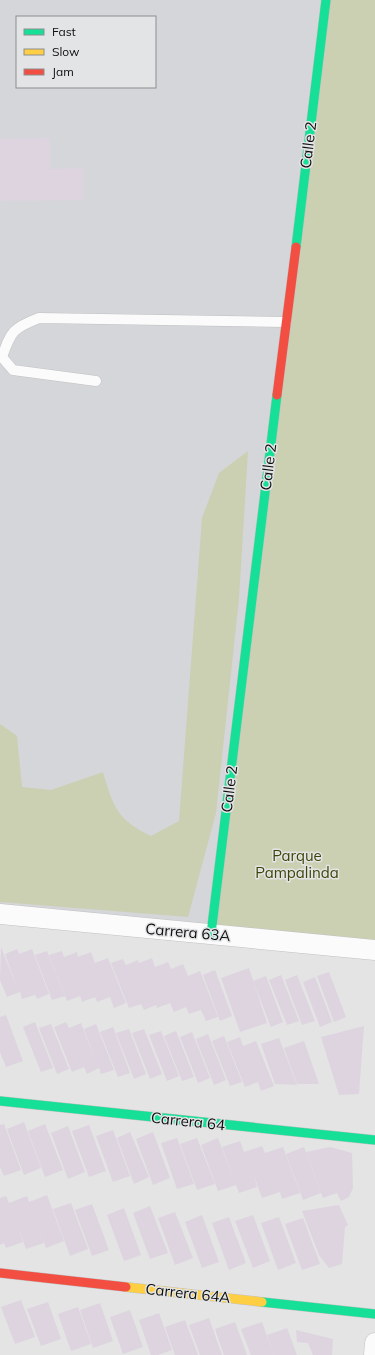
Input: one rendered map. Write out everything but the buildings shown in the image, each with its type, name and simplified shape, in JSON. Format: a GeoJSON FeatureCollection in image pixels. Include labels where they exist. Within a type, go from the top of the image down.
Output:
{"type":"FeatureCollection","features":[{"type":"Feature","properties":{"kind":"street","name":"Calle 2"},"geometry":{"type":"LineString","coordinates":[[211,934],[326,0]]}},
{"type":"Feature","properties":{"kind":"street","name":"Carrera 63A"},"geometry":{"type":"LineString","coordinates":[[0,914],[375,950]]}},
{"type":"Feature","properties":{"kind":"street","name":"Carrera 64"},"geometry":{"type":"LineString","coordinates":[[0,1101],[375,1140]]}},
{"type":"Feature","properties":{"kind":"street","name":"Carrera 64A"},"geometry":{"type":"LineString","coordinates":[[0,1273],[375,1314]]}},
{"type":"Feature","properties":{"kind":"street"},"geometry":{"type":"LineString","coordinates":[[374,1355],[375,1343]]}},
{"type":"Feature","properties":{"kind":"lane"},"geometry":{"type":"LineString","coordinates":[[96,381],[13,370],[2,358],[9,336],[21,325],[39,318],[286,322]]}},
{"type":"Feature","properties":{"kind":"shaded area"},"geometry":{"type":"Polygon","coordinates":[[[0,0],[326,0],[211,934],[0,914],[0,0]]]}},
{"type":"Feature","properties":{"kind":"green space","name":"Parque Pampalinda"},"geometry":{"type":"Polygon","coordinates":[[[326,0],[375,0],[375,950],[211,934],[326,0]]]}},
{"type":"Feature","properties":{"kind":"green space"},"geometry":{"type":"Polygon","coordinates":[[[248,451],[239,599],[216,813],[188,917],[0,902],[0,724],[17,736],[22,787],[51,790],[103,772],[110,794],[118,811],[124,818],[140,830],[151,836],[179,821],[202,518],[219,473],[248,451]]]}},
{"type":"Feature","properties":{"kind":"traffic: fast"},"geometry":{"type":"LineString","coordinates":[[296,247],[326,0]]}},
{"type":"Feature","properties":{"kind":"traffic: fast"},"geometry":{"type":"LineString","coordinates":[[211,934],[277,395]]}},
{"type":"Feature","properties":{"kind":"traffic: fast"},"geometry":{"type":"LineString","coordinates":[[0,1101],[375,1140]]}},
{"type":"Feature","properties":{"kind":"traffic: fast"},"geometry":{"type":"LineString","coordinates":[[262,1302],[375,1314]]}},
{"type":"Feature","properties":{"kind":"traffic: slow"},"geometry":{"type":"LineString","coordinates":[[126,1287],[262,1302]]}},
{"type":"Feature","properties":{"kind":"traffic: jam"},"geometry":{"type":"LineString","coordinates":[[277,395],[296,247]]}},
{"type":"Feature","properties":{"kind":"traffic: jam"},"geometry":{"type":"LineString","coordinates":[[0,1273],[126,1287]]}}]}
